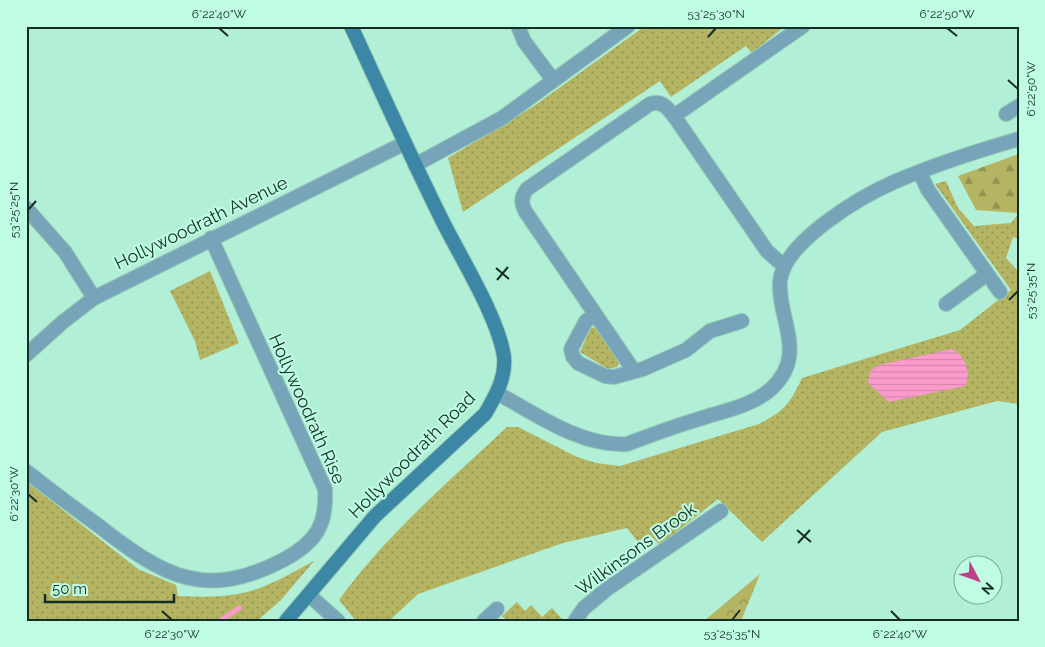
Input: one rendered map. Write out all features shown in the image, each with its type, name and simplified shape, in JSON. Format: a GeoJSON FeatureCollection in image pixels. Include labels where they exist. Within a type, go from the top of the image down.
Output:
{"type":"FeatureCollection","features":[{"type":"Feature","properties":{"kind":"main road","name":"Hollywoodrath Road"},"geometry":{"type":"LineString","coordinates":[[286,621],[375,516],[484,414],[497,394],[504,360],[501,341],[404,143],[351,26]]}},
{"type":"Feature","properties":{"kind":"street"},"geometry":{"type":"LineString","coordinates":[[518,26],[524,41],[553,80]]}},
{"type":"Feature","properties":{"kind":"street"},"geometry":{"type":"LineString","coordinates":[[415,165],[502,118],[628,26]]}},
{"type":"Feature","properties":{"kind":"street"},"geometry":{"type":"LineString","coordinates":[[674,116],[803,26]]}},
{"type":"Feature","properties":{"kind":"street"},"geometry":{"type":"LineString","coordinates":[[634,372],[525,211],[521,203],[523,194],[527,189],[650,104],[655,102],[662,104],[674,116],[768,251],[778,261],[785,264]]}},
{"type":"Feature","properties":{"kind":"street"},"geometry":{"type":"LineString","coordinates":[[1006,114],[1019,106]]}},
{"type":"Feature","properties":{"kind":"street"},"geometry":{"type":"LineString","coordinates":[[497,394],[575,434],[612,445],[627,444],[753,402],[772,388],[783,373],[790,354],[790,334],[780,298],[780,280],[785,264],[796,247],[848,208],[893,183],[1019,139]]}},
{"type":"Feature","properties":{"kind":"street","name":"Hollywoodrath Avenue"},"geometry":{"type":"LineString","coordinates":[[26,355],[64,321],[94,298],[404,143]]}},
{"type":"Feature","properties":{"kind":"street"},"geometry":{"type":"LineString","coordinates":[[920,173],[928,190],[1000,292]]}},
{"type":"Feature","properties":{"kind":"street"},"geometry":{"type":"LineString","coordinates":[[26,208],[65,252],[94,298]]}},
{"type":"Feature","properties":{"kind":"street","name":"Hollywoodrath Rise"},"geometry":{"type":"LineString","coordinates":[[26,471],[129,550],[160,569],[182,578],[219,581],[240,578],[262,571],[296,553],[311,542],[321,525],[326,508],[325,489],[211,238]]}},
{"type":"Feature","properties":{"kind":"street"},"geometry":{"type":"LineString","coordinates":[[946,304],[987,274]]}},
{"type":"Feature","properties":{"kind":"street"},"geometry":{"type":"LineString","coordinates":[[596,315],[586,322],[571,349],[578,363],[605,376],[634,372],[686,350],[710,331],[742,321]]}},
{"type":"Feature","properties":{"kind":"street","name":"Wilkinsons Brook"},"geometry":{"type":"LineString","coordinates":[[575,621],[584,608],[607,589],[722,511]]}},
{"type":"Feature","properties":{"kind":"street"},"geometry":{"type":"LineString","coordinates":[[310,595],[338,621]]}},
{"type":"Feature","properties":{"kind":"street"},"geometry":{"type":"LineString","coordinates":[[484,621],[497,610]]}},
{"type":"Feature","properties":{"kind":"green space"},"geometry":{"type":"Polygon","coordinates":[[[645,26],[785,26],[752,53],[746,46],[671,97],[660,81],[463,212],[448,158],[534,106],[645,26]]]}},
{"type":"Feature","properties":{"kind":"green space"},"geometry":{"type":"Polygon","coordinates":[[[1019,154],[1019,213],[976,210],[958,176],[1019,154]]]}},
{"type":"Feature","properties":{"kind":"green space"},"geometry":{"type":"Polygon","coordinates":[[[946,181],[958,208],[974,226],[1011,223],[1019,213],[1019,239],[1013,237],[1006,258],[1019,272],[1019,404],[997,401],[882,432],[762,542],[718,499],[660,545],[650,535],[638,542],[627,528],[563,543],[418,594],[389,621],[356,621],[339,600],[377,553],[398,531],[507,427],[518,427],[577,457],[596,463],[620,466],[759,424],[775,415],[790,401],[802,378],[960,330],[1011,290],[935,184],[946,181]]]}},
{"type":"Feature","properties":{"kind":"green space"},"geometry":{"type":"Polygon","coordinates":[[[210,271],[239,343],[200,360],[195,341],[170,291],[210,271]]]}},
{"type":"Feature","properties":{"kind":"green space"},"geometry":{"type":"Polygon","coordinates":[[[596,327],[620,362],[617,367],[608,369],[580,352],[591,328],[596,327]]]}},
{"type":"Feature","properties":{"kind":"green space"},"geometry":{"type":"Polygon","coordinates":[[[26,481],[138,569],[176,585],[178,596],[204,597],[247,592],[273,582],[314,561],[281,600],[257,621],[26,621],[26,481]]]}},
{"type":"Feature","properties":{"kind":"green space"},"geometry":{"type":"Polygon","coordinates":[[[760,574],[741,621],[704,621],[760,574]]]}},
{"type":"Feature","properties":{"kind":"green space"},"geometry":{"type":"Polygon","coordinates":[[[517,602],[525,611],[531,605],[542,617],[552,608],[564,621],[507,621],[502,616],[517,602]]]}},
{"type":"Feature","properties":{"kind":"shaded area"},"geometry":{"type":"Polygon","coordinates":[[[952,349],[964,360],[966,365],[968,375],[965,386],[889,402],[868,383],[870,371],[879,365],[952,349]]]}},
{"type":"Feature","properties":{"kind":"waterway"},"geometry":{"type":"LineString","coordinates":[[220,621],[239,608]]}}]}
